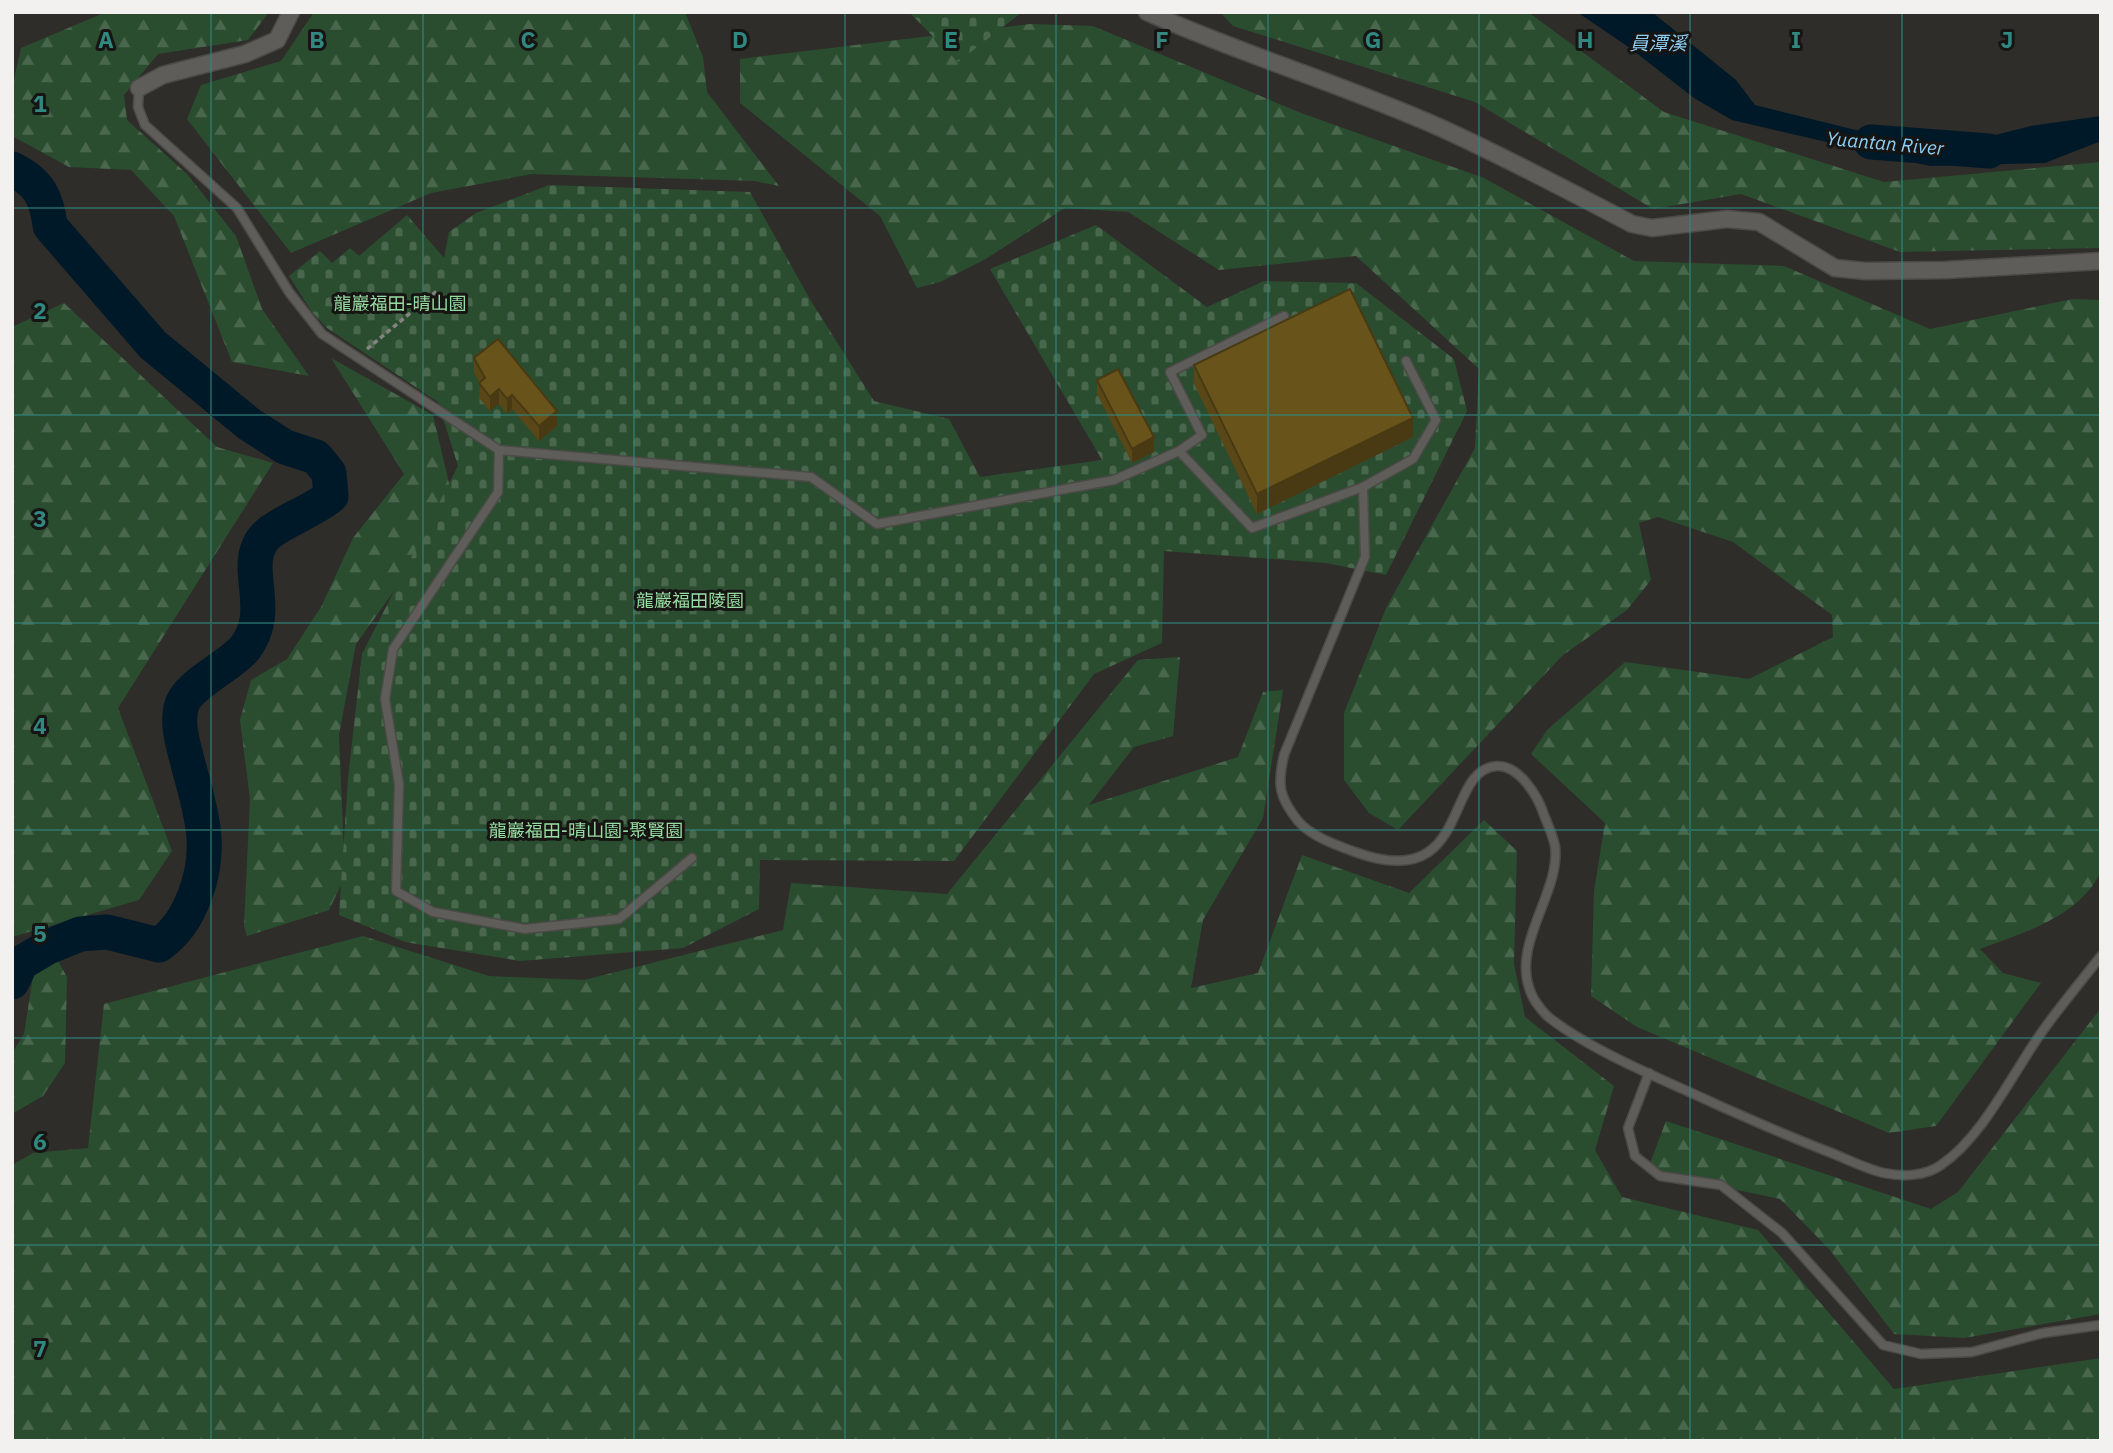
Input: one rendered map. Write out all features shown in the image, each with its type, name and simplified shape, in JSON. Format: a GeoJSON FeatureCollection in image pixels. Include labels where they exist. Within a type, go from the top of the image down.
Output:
{"type":"FeatureCollection","features":[{"type":"Feature","properties":{"kind":"street"},"geometry":{"type":"LineString","coordinates":[[139,88],[163,75],[245,54],[278,40],[291,12]]}},
{"type":"Feature","properties":{"kind":"street"},"geometry":{"type":"LineString","coordinates":[[1147,12],[1212,41],[1328,82],[1440,128],[1632,224],[1652,228],[1727,219],[1759,222],[1835,268],[1865,271],[1946,270],[2101,261]]}},
{"type":"Feature","properties":{"kind":"lane"},"geometry":{"type":"LineString","coordinates":[[139,88],[138,107],[145,125],[237,208],[289,292],[322,334],[499,450],[811,477],[877,524],[1114,480],[1179,451],[1202,435],[1170,372],[1284,316]]}},
{"type":"Feature","properties":{"kind":"lane"},"geometry":{"type":"LineString","coordinates":[[1179,451],[1252,528],[1363,487],[1413,459],[1436,420],[1406,361]]}},
{"type":"Feature","properties":{"kind":"lane"},"geometry":{"type":"LineString","coordinates":[[499,450],[498,492],[393,649],[385,699],[399,785],[396,891],[433,912],[525,929],[619,919],[692,858]]}},
{"type":"Feature","properties":{"kind":"lane"},"geometry":{"type":"LineString","coordinates":[[1363,487],[1365,557],[1283,755],[1278,780],[1286,806],[1304,828],[1331,843],[1362,855],[1398,861],[1427,854],[1444,840],[1478,774],[1494,766],[1507,767],[1519,775],[1541,804],[1555,846],[1553,872],[1533,929],[1527,959],[1530,992],[1549,1017],[1649,1073],[1775,1131],[1885,1173],[1917,1175],[1941,1165],[1966,1141],[1998,1100],[2043,1030],[2101,956]]}},
{"type":"Feature","properties":{"kind":"lane"},"geometry":{"type":"LineString","coordinates":[[1649,1073],[1628,1128],[1635,1156],[1660,1176],[1721,1185],[1782,1233],[1883,1345],[1921,1354],[1972,1352],[2043,1332],[2101,1325]]}},
{"type":"Feature","properties":{"kind":"path"},"geometry":{"type":"LineString","coordinates":[[367,349],[438,290]]}},
{"type":"Feature","properties":{"kind":"green space"},"geometry":{"type":"Polygon","coordinates":[[[106,12],[269,12],[248,40],[158,54],[124,95],[127,120],[187,174],[236,236],[262,309],[309,376],[232,362],[174,216],[131,170],[69,167],[12,136],[12,88],[21,48],[106,12]]]}},
{"type":"Feature","properties":{"kind":"green space"},"geometry":{"type":"Polygon","coordinates":[[[314,12],[685,12],[703,57],[707,92],[779,186],[755,181],[532,174],[431,193],[291,253],[187,119],[201,85],[281,61],[314,12]]]}},
{"type":"Feature","properties":{"kind":"green space"},"geometry":{"type":"Polygon","coordinates":[[[909,12],[1022,12],[958,62],[909,12]]]}},
{"type":"Feature","properties":{"kind":"green space"},"geometry":{"type":"Polygon","coordinates":[[[1220,12],[1528,12],[1664,112],[1884,182],[2101,162],[2101,248],[1900,252],[1741,194],[1653,209],[1475,102],[1233,26],[1220,12]]]}},
{"type":"Feature","properties":{"kind":"green space"},"geometry":{"type":"Polygon","coordinates":[[[1030,24],[1093,26],[1301,113],[1484,178],[1634,261],[1784,266],[1930,329],[2072,299],[2101,300],[2101,871],[2092,887],[2065,911],[2032,929],[1980,949],[2003,973],[2041,983],[1936,1126],[1889,1133],[1637,1027],[1591,996],[1594,891],[1605,823],[1531,754],[1547,730],[1625,662],[1749,679],[1833,637],[1832,615],[1733,542],[1658,517],[1639,523],[1651,580],[1627,610],[1563,655],[1398,830],[1369,813],[1344,780],[1344,713],[1387,606],[1475,448],[1479,369],[1356,256],[1219,270],[1128,212],[1065,208],[984,260],[940,282],[917,288],[880,216],[740,103],[740,59],[1030,24]]]}},
{"type":"Feature","properties":{"kind":"green space","name":"龍巖福田陵園"},"geometry":{"type":"Polygon","coordinates":[[[549,185],[750,192],[811,301],[874,401],[949,419],[980,477],[1102,460],[990,269],[1096,225],[1207,307],[1264,281],[1356,283],[1454,359],[1467,411],[1386,575],[1326,563],[1164,551],[1162,643],[1094,674],[954,861],[760,860],[759,909],[683,948],[520,961],[405,942],[339,915],[348,778],[362,654],[458,466],[438,402],[327,328],[312,312],[289,276],[320,251],[332,263],[350,248],[359,256],[407,215],[444,258],[449,232],[476,213],[549,185]]]}},
{"type":"Feature","properties":{"kind":"green space"},"geometry":{"type":"Polygon","coordinates":[[[64,303],[217,447],[273,463],[118,708],[172,851],[139,900],[12,937],[12,327],[64,303]]]}},
{"type":"Feature","properties":{"kind":"green space"},"geometry":{"type":"Polygon","coordinates":[[[331,358],[433,415],[452,496],[404,577],[356,644],[339,735],[345,877],[329,910],[247,936],[244,926],[250,799],[240,720],[251,680],[287,659],[321,607],[353,538],[404,474],[331,358]]]}},
{"type":"Feature","properties":{"kind":"green space"},"geometry":{"type":"Polygon","coordinates":[[[1180,657],[1173,736],[1134,747],[1089,805],[1238,757],[1263,692],[1283,690],[1263,818],[1203,920],[1191,988],[1258,973],[1302,855],[1409,893],[1484,820],[1517,851],[1514,964],[1525,1017],[1614,1086],[1595,1150],[1622,1197],[1758,1230],[1894,1389],[2101,1358],[2101,1441],[12,1441],[12,1165],[33,1153],[88,1148],[104,1004],[363,936],[489,976],[584,980],[783,930],[791,883],[947,894],[1138,660],[1180,657]]]}},
{"type":"Feature","properties":{"kind":"green space"},"geometry":{"type":"Polygon","coordinates":[[[57,959],[67,977],[65,1063],[43,1096],[12,1114],[12,1053],[24,1034],[35,964],[57,959]]]}},
{"type":"Feature","properties":{"kind":"green space"},"geometry":{"type":"Polygon","coordinates":[[[2101,1008],[2101,1314],[1964,1338],[1894,1334],[1829,1249],[1780,1199],[1647,1171],[1666,1121],[1931,1209],[1958,1192],[2101,1008]]]}},
{"type":"Feature","properties":{"kind":"water","name":"員潭溪"},"geometry":{"type":"Polygon","coordinates":[[[1577,12],[1652,12],[1736,80],[1755,105],[1936,150],[2031,126],[2101,116],[2101,141],[2045,163],[1930,166],[1732,120],[1694,98],[1630,48],[1577,12]]]}},
{"type":"Feature","properties":{"kind":"building"},"geometry":{"type":"Polygon","coordinates":[[[1350,289],[1413,418],[1257,494],[1194,365],[1350,289]]]}},
{"type":"Feature","properties":{"kind":"building"},"geometry":{"type":"Polygon","coordinates":[[[498,339],[557,411],[539,426],[512,395],[507,399],[499,389],[490,397],[479,383],[485,378],[474,358],[498,339]]]}},
{"type":"Feature","properties":{"kind":"building"},"geometry":{"type":"Polygon","coordinates":[[[1118,369],[1154,437],[1132,449],[1097,380],[1118,369]]]}},
{"type":"Feature","properties":{"kind":"waterway","name":"Yuantan River"},"geometry":{"type":"LineString","coordinates":[[1871,142],[1989,151]]}},
{"type":"Feature","properties":{"kind":"waterway"},"geometry":{"type":"LineString","coordinates":[[12,169],[35,185],[47,207],[50,226],[153,345],[249,424],[285,447],[316,457],[329,473],[331,496],[264,538],[255,562],[258,604],[253,633],[245,648],[199,684],[184,700],[181,708],[181,734],[200,812],[204,843],[201,877],[192,903],[181,923],[159,945],[107,932],[80,934],[48,947],[21,963],[12,982]]}},
{"type":"Feature","properties":{"kind":"park label","name":"龍巖福田-晴山園"},"geometry":{"type":"Point","coordinates":[400,303]}},
{"type":"Feature","properties":{"kind":"park label","name":"龍巖福田-晴山園-聚賢園"},"geometry":{"type":"Point","coordinates":[586,830]}}]}
